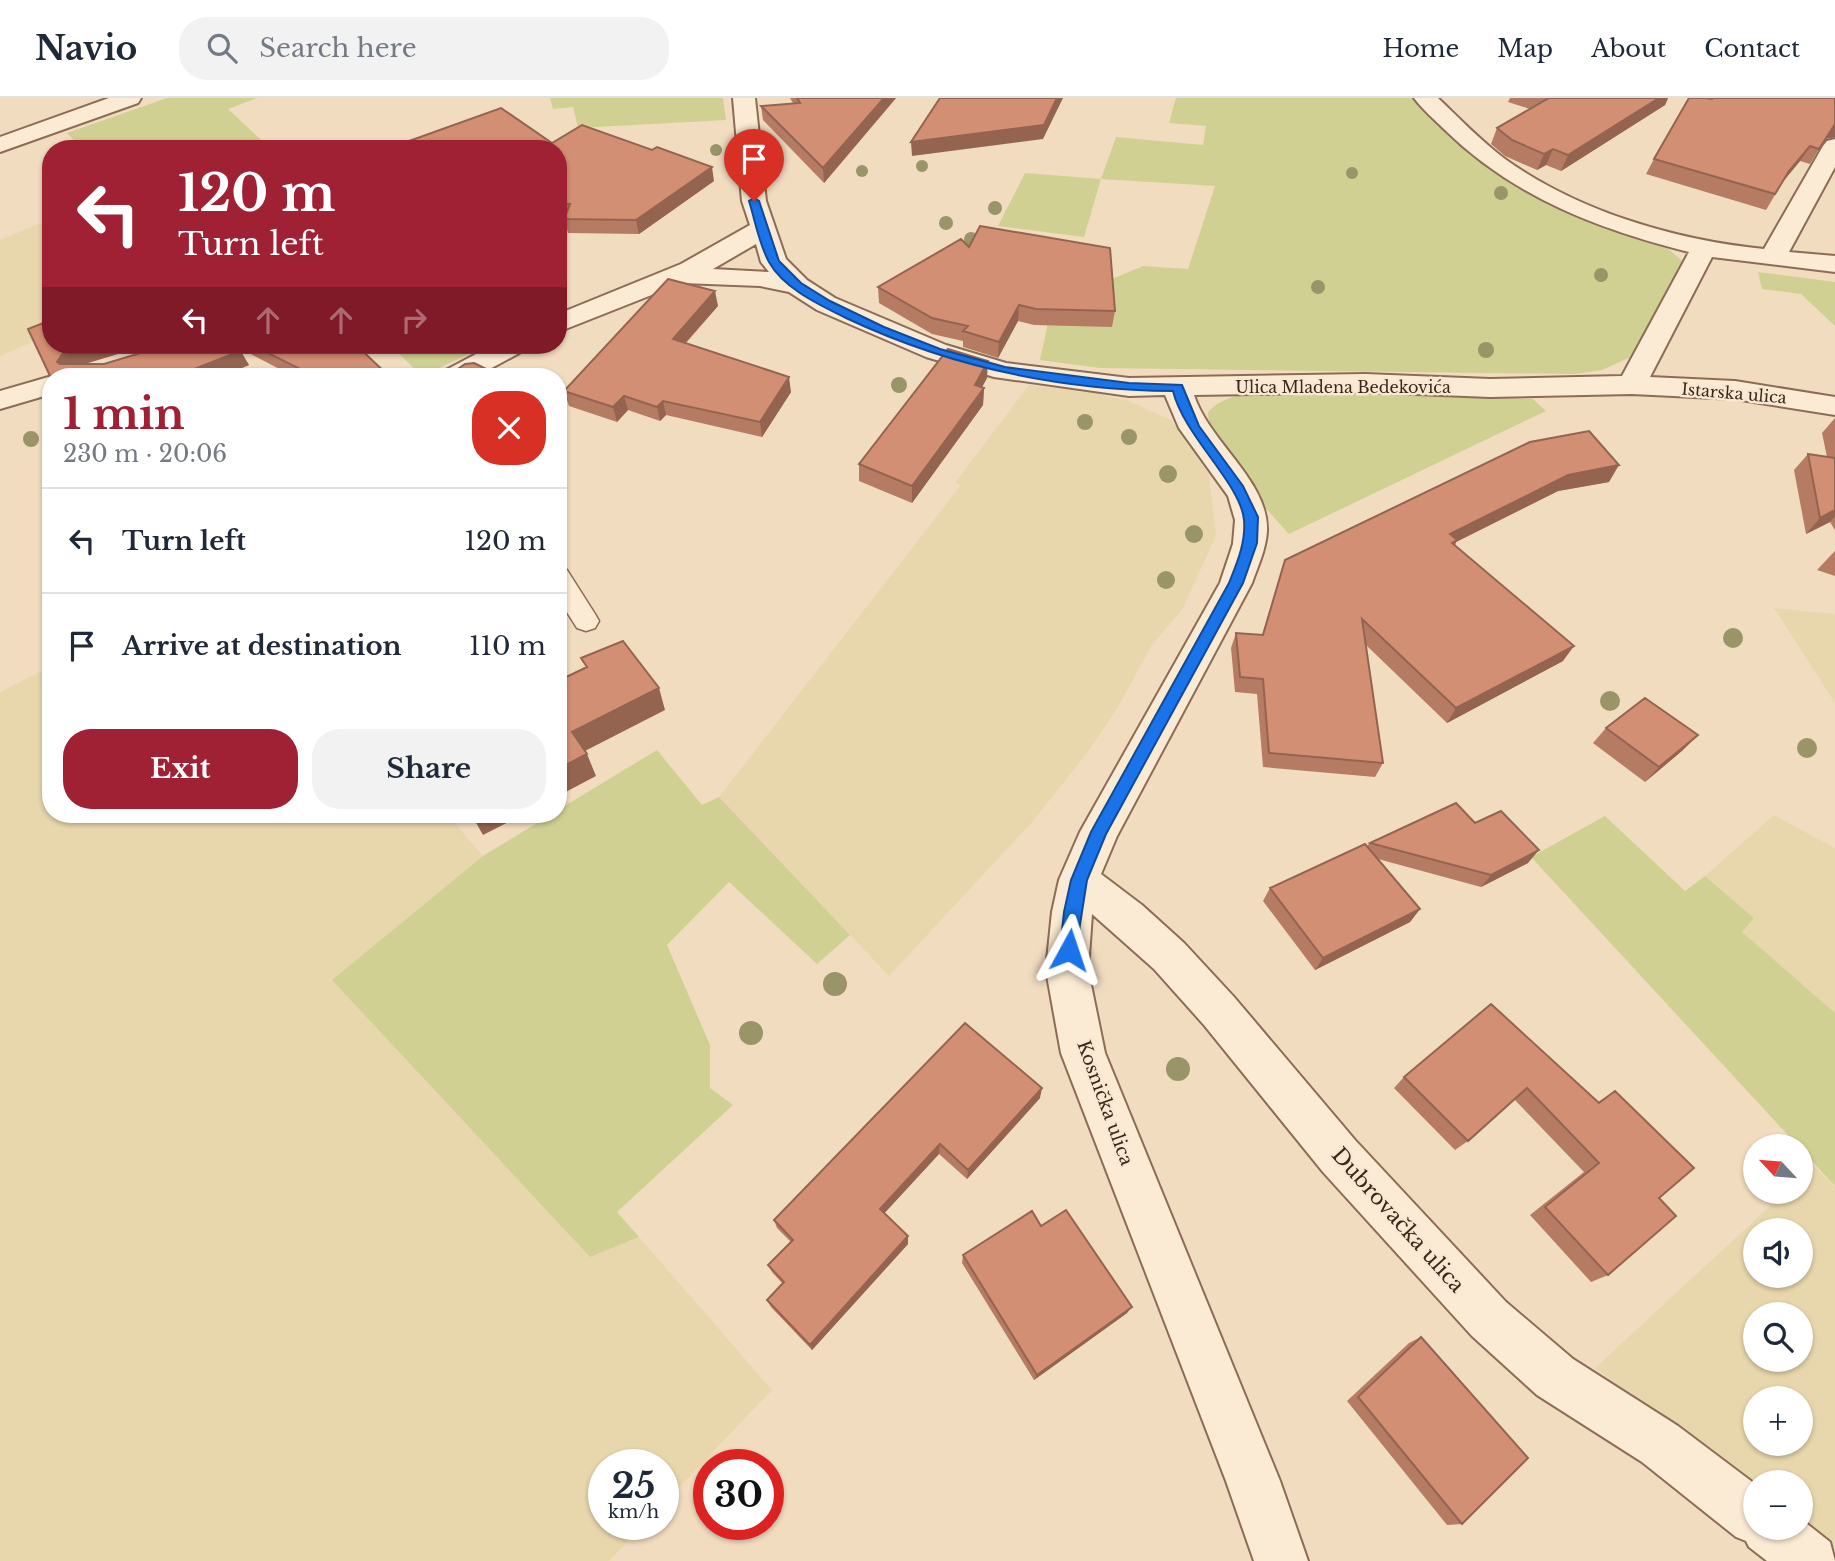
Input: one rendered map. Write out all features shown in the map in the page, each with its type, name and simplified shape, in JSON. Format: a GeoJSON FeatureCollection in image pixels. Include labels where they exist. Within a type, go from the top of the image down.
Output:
{"type":"FeatureCollection","features":[{"type":"Feature","properties":{"kind":"street"},"geometry":{"type":"LineString","coordinates":[[0,145],[130,98]]}},
{"type":"Feature","properties":{"kind":"street","name":"Ulica Mladena Bedekovića"},"geometry":{"type":"LineString","coordinates":[[744,98],[754,201],[774,262],[797,286],[826,304],[880,330],[936,351],[1004,371],[1129,387],[1365,383],[1490,387],[1632,385]]}},
{"type":"Feature","properties":{"kind":"street"},"geometry":{"type":"LineString","coordinates":[[1425,98],[1499,165],[1549,194],[1647,233],[1704,248],[1835,264]]}},
{"type":"Feature","properties":{"kind":"street"},"geometry":{"type":"LineString","coordinates":[[1773,257],[1835,146]]}},
{"type":"Feature","properties":{"kind":"street"},"geometry":{"type":"LineString","coordinates":[[567,320],[676,276],[734,247],[761,229]]}},
{"type":"Feature","properties":{"kind":"street"},"geometry":{"type":"LineString","coordinates":[[1632,385],[1704,248]]}},
{"type":"Feature","properties":{"kind":"street"},"geometry":{"type":"LineString","coordinates":[[676,276],[760,278],[797,286]]}},
{"type":"Feature","properties":{"kind":"street"},"geometry":{"type":"LineString","coordinates":[[471,368],[496,354]]}},
{"type":"Feature","properties":{"kind":"street","name":"Istarska ulica"},"geometry":{"type":"LineString","coordinates":[[1632,385],[1735,390],[1835,406]]}},
{"type":"Feature","properties":{"kind":"street","name":"Kosnička ulica"},"geometry":{"type":"LineString","coordinates":[[1178,387],[1182,405],[1193,427],[1238,489],[1251,517],[1250,543],[1236,583],[1099,832],[1079,880],[1072,912],[1067,970],[1083,1053],[1253,1481],[1281,1561]]}},
{"type":"Feature","properties":{"kind":"street"},"geometry":{"type":"LineString","coordinates":[[0,400],[42,388]]}},
{"type":"Feature","properties":{"kind":"street","name":"Dubrovačka ulica"},"geometry":{"type":"LineString","coordinates":[[1079,880],[1128,918],[1169,956],[1219,1011],[1339,1156],[1489,1319],[1555,1377],[1660,1444],[1743,1509]]}},
{"type":"Feature","properties":{"kind":"street"},"geometry":{"type":"LineString","coordinates":[[1784,1540],[1811,1561]]}},
{"type":"Feature","properties":{"kind":"lane"},"geometry":{"type":"LineString","coordinates":[[567,590],[586,621]]}},
{"type":"Feature","properties":{"kind":"shaded area"},"geometry":{"type":"Polygon","coordinates":[[[42,223],[42,338],[0,356],[0,240],[42,223]]]}},
{"type":"Feature","properties":{"kind":"shaded area"},"geometry":{"type":"Polygon","coordinates":[[[1029,385],[1093,393],[1129,401],[1171,420],[1209,475],[1216,536],[1182,610],[1152,645],[1118,707],[1087,753],[1033,821],[889,976],[719,797],[961,485],[955,483],[1029,385]]]}},
{"type":"Feature","properties":{"kind":"shaded area"},"geometry":{"type":"Polygon","coordinates":[[[1774,608],[1835,614],[1835,703],[1774,608]]]}},
{"type":"Feature","properties":{"kind":"shaded area"},"geometry":{"type":"Polygon","coordinates":[[[42,671],[42,823],[455,823],[483,856],[333,980],[590,1257],[639,1237],[772,1390],[716,1449],[693,1449],[693,1473],[679,1487],[679,1449],[588,1449],[588,1540],[629,1540],[609,1561],[0,1561],[0,692],[42,671]]]}},
{"type":"Feature","properties":{"kind":"shaded area"},"geometry":{"type":"Polygon","coordinates":[[[1774,815],[1835,848],[1835,1013],[1741,932],[1754,918],[1705,876],[1774,815]]]}},
{"type":"Feature","properties":{"kind":"shaded area"},"geometry":{"type":"Polygon","coordinates":[[[1813,1165],[1835,1187],[1835,1550],[1813,1533],[1813,1470],[1743,1470],[1743,1481],[1595,1368],[1743,1231],[1743,1288],[1813,1288],[1813,1218],[1757,1218],[1772,1204],[1813,1204],[1813,1165]]]}},
{"type":"Feature","properties":{"kind":"green space"},"geometry":{"type":"Polygon","coordinates":[[[167,98],[257,98],[228,109],[261,140],[74,140],[67,133],[167,98]]]}},
{"type":"Feature","properties":{"kind":"green space"},"geometry":{"type":"Polygon","coordinates":[[[550,98],[723,98],[726,120],[578,128],[573,107],[553,109],[550,98]]]}},
{"type":"Feature","properties":{"kind":"green space"},"geometry":{"type":"Polygon","coordinates":[[[1176,98],[1414,98],[1467,148],[1510,181],[1544,198],[1650,238],[1682,261],[1680,274],[1661,303],[1635,355],[1602,370],[1575,374],[1100,368],[1040,360],[1052,304],[1143,266],[1188,269],[1215,186],[1101,179],[1116,137],[1203,145],[1206,126],[1169,123],[1176,98]]]}},
{"type":"Feature","properties":{"kind":"green space"},"geometry":{"type":"Polygon","coordinates":[[[1025,173],[1101,179],[1084,237],[998,226],[1025,173]]]}},
{"type":"Feature","properties":{"kind":"green space"},"geometry":{"type":"Polygon","coordinates":[[[1758,272],[1835,282],[1835,326],[1801,294],[1762,289],[1758,272]]]}},
{"type":"Feature","properties":{"kind":"green space"},"geometry":{"type":"Polygon","coordinates":[[[399,354],[469,354],[439,368],[414,368],[399,354]]]}},
{"type":"Feature","properties":{"kind":"green space"},"geometry":{"type":"Polygon","coordinates":[[[1317,392],[1533,399],[1546,411],[1289,534],[1228,458],[1210,425],[1208,412],[1219,403],[1245,394],[1317,392]]]}},
{"type":"Feature","properties":{"kind":"green space"},"geometry":{"type":"Polygon","coordinates":[[[657,750],[702,805],[719,797],[850,935],[817,964],[729,882],[667,945],[710,1045],[710,1088],[733,1105],[617,1212],[639,1237],[590,1257],[332,980],[483,856],[537,823],[567,823],[567,805],[657,750]]]}},
{"type":"Feature","properties":{"kind":"green space"},"geometry":{"type":"Polygon","coordinates":[[[1605,816],[1685,891],[1705,876],[1754,918],[1742,932],[1835,1013],[1835,1186],[1813,1162],[1813,1134],[1787,1134],[1531,857],[1605,816]]]}},
{"type":"Feature","properties":{"kind":"building"},"geometry":{"type":"Polygon","coordinates":[[[797,98],[884,98],[823,168],[761,106],[800,103],[797,98]]]}},
{"type":"Feature","properties":{"kind":"building"},"geometry":{"type":"Polygon","coordinates":[[[940,98],[1057,98],[1044,125],[911,142],[940,98]]]}},
{"type":"Feature","properties":{"kind":"building"},"geometry":{"type":"Polygon","coordinates":[[[1549,98],[1659,98],[1568,155],[1553,149],[1544,154],[1512,140],[1497,128],[1549,98]]]}},
{"type":"Feature","properties":{"kind":"building"},"geometry":{"type":"Polygon","coordinates":[[[1689,98],[1835,98],[1835,124],[1819,149],[1810,146],[1789,171],[1775,194],[1654,159],[1689,98]]]}},
{"type":"Feature","properties":{"kind":"building"},"geometry":{"type":"Polygon","coordinates":[[[501,108],[548,140],[412,140],[501,108]]]}},
{"type":"Feature","properties":{"kind":"building"},"geometry":{"type":"Polygon","coordinates":[[[582,125],[652,150],[657,147],[712,167],[636,220],[567,219],[570,204],[567,204],[567,140],[557,140],[582,125]]]}},
{"type":"Feature","properties":{"kind":"building"},"geometry":{"type":"Polygon","coordinates":[[[980,226],[1110,248],[1115,311],[1036,309],[1019,305],[999,342],[963,331],[968,326],[932,318],[878,287],[961,239],[969,247],[980,226]]]}},
{"type":"Feature","properties":{"kind":"building"},"geometry":{"type":"Polygon","coordinates":[[[668,279],[715,291],[673,339],[789,377],[760,422],[663,401],[657,407],[624,396],[613,407],[567,392],[567,388],[668,279]]]}},
{"type":"Feature","properties":{"kind":"building"},"geometry":{"type":"Polygon","coordinates":[[[42,324],[42,354],[62,354],[57,362],[60,364],[104,364],[137,354],[232,354],[197,368],[46,368],[28,329],[42,324]]]}},
{"type":"Feature","properties":{"kind":"building"},"geometry":{"type":"Polygon","coordinates":[[[948,349],[988,361],[975,385],[984,388],[912,486],[859,464],[948,349]]]}},
{"type":"Feature","properties":{"kind":"building"},"geometry":{"type":"Polygon","coordinates":[[[270,354],[366,354],[380,368],[298,368],[270,354]]]}},
{"type":"Feature","properties":{"kind":"building"},"geometry":{"type":"Polygon","coordinates":[[[474,363],[484,368],[459,368],[474,363]]]}},
{"type":"Feature","properties":{"kind":"building"},"geometry":{"type":"Polygon","coordinates":[[[1589,431],[1619,465],[1568,475],[1450,534],[1457,540],[1452,543],[1574,646],[1456,708],[1362,619],[1383,763],[1269,753],[1263,679],[1240,677],[1236,633],[1263,635],[1285,560],[1530,442],[1589,431]]]}},
{"type":"Feature","properties":{"kind":"building"},"geometry":{"type":"Polygon","coordinates":[[[1808,454],[1835,458],[1835,510],[1820,518],[1808,454]]]}},
{"type":"Feature","properties":{"kind":"building"},"geometry":{"type":"Polygon","coordinates":[[[623,641],[659,688],[572,732],[587,754],[567,764],[567,677],[587,667],[581,658],[623,641]]]}},
{"type":"Feature","properties":{"kind":"building"},"geometry":{"type":"Polygon","coordinates":[[[1645,698],[1698,735],[1659,767],[1606,728],[1645,698]]]}},
{"type":"Feature","properties":{"kind":"building"},"geometry":{"type":"Polygon","coordinates":[[[1456,803],[1475,823],[1501,811],[1539,850],[1491,875],[1370,843],[1456,803]]]}},
{"type":"Feature","properties":{"kind":"building"},"geometry":{"type":"Polygon","coordinates":[[[1365,844],[1420,909],[1323,958],[1270,888],[1365,844]]]}},
{"type":"Feature","properties":{"kind":"building"},"geometry":{"type":"Polygon","coordinates":[[[1491,1004],[1599,1103],[1615,1091],[1694,1168],[1659,1198],[1676,1216],[1608,1275],[1545,1207],[1599,1163],[1527,1088],[1468,1141],[1404,1077],[1491,1004]]]}},
{"type":"Feature","properties":{"kind":"building"},"geometry":{"type":"Polygon","coordinates":[[[965,1023],[1042,1088],[968,1170],[940,1144],[880,1209],[908,1236],[810,1345],[767,1300],[784,1282],[768,1265],[793,1240],[774,1220],[965,1023]]]}},
{"type":"Feature","properties":{"kind":"building"},"geometry":{"type":"Polygon","coordinates":[[[1066,1210],[1132,1307],[1037,1375],[963,1255],[1032,1211],[1041,1226],[1066,1210]]]}},
{"type":"Feature","properties":{"kind":"building"},"geometry":{"type":"Polygon","coordinates":[[[1421,1337],[1528,1458],[1462,1524],[1358,1397],[1421,1337]]]}},
{"type":"Feature","properties":{"kind":"route"},"geometry":{"type":"LineString","coordinates":[[754,201],[774,262],[797,286],[826,304],[880,330],[936,351],[1004,371],[1129,387],[1178,387],[1182,405],[1193,427],[1238,489],[1251,517],[1250,543],[1236,583],[1099,832],[1079,880],[1072,912],[1069,950]]}}]}
